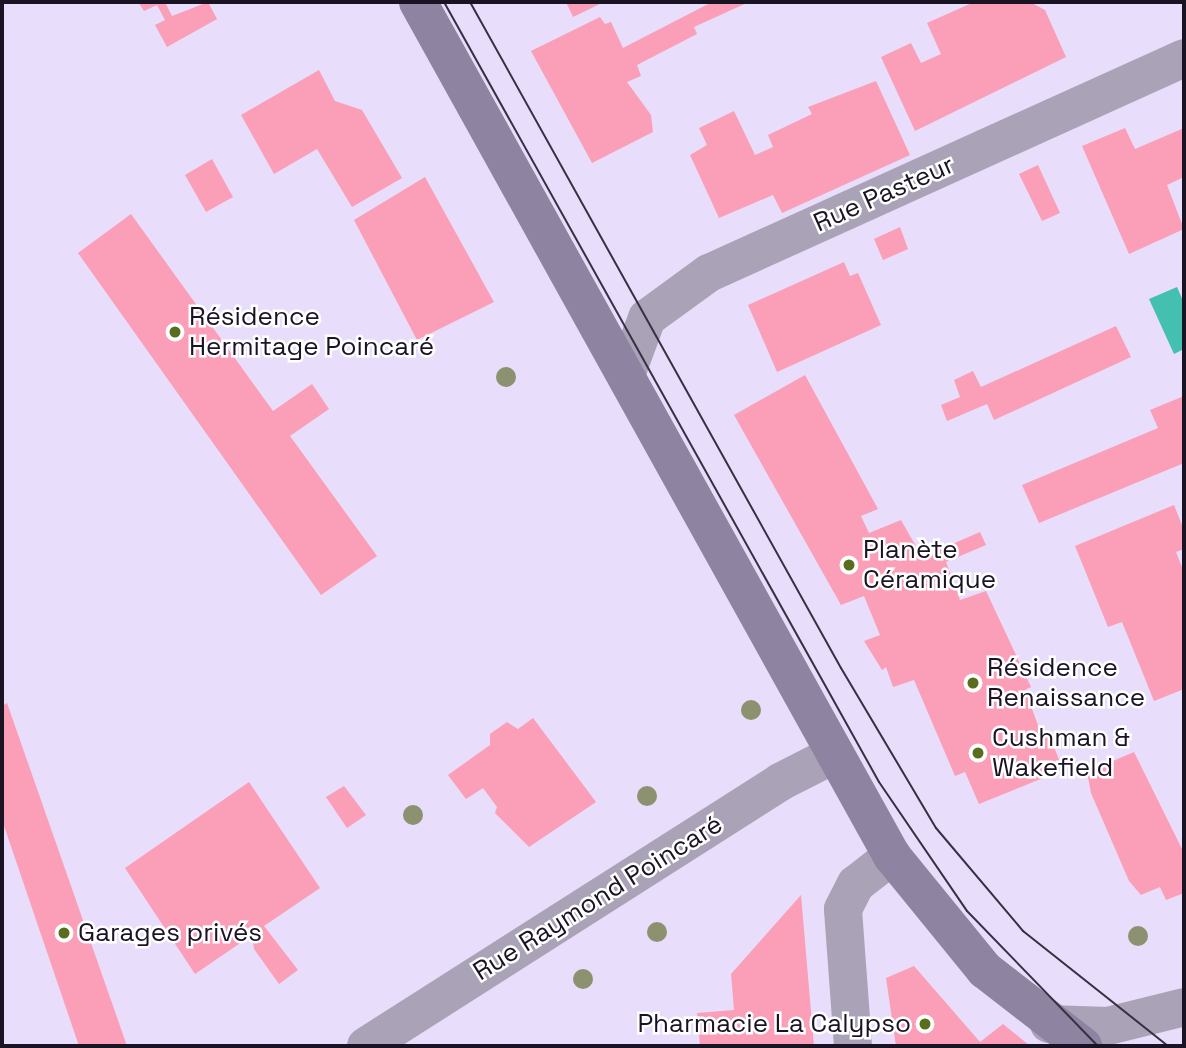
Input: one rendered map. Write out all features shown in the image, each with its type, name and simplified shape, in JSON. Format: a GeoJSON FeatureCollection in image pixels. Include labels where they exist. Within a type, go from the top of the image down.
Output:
{"type":"FeatureCollection","features":[{"type":"Feature","properties":{"kind":"main road"},"geometry":{"type":"LineString","coordinates":[[418,2],[626,375],[833,755],[892,856],[985,970],[1049,1024],[1083,1046]]}},
{"type":"Feature","properties":{"kind":"street","name":"Rue Pasteur"},"geometry":{"type":"LineString","coordinates":[[626,375],[647,318],[687,286],[1184,58]]}},
{"type":"Feature","properties":{"kind":"street","name":"Rue Raymond Poincaré"},"geometry":{"type":"LineString","coordinates":[[366,1046],[780,782],[833,755]]}},
{"type":"Feature","properties":{"kind":"street"},"geometry":{"type":"LineString","coordinates":[[853,1046],[843,909],[856,884],[892,856]]}},
{"type":"Feature","properties":{"kind":"street"},"geometry":{"type":"LineString","coordinates":[[1049,1024],[1108,1026],[1184,1007]]}},
{"type":"Feature","properties":{"kind":"shaded area"},"geometry":{"type":"Polygon","coordinates":[[[1177,287],[1184,303],[1184,349],[1174,354],[1149,299],[1177,287]]]}},
{"type":"Feature","properties":{"kind":"building"},"geometry":{"type":"Polygon","coordinates":[[[138,2],[165,2],[172,16],[208,2],[217,19],[167,47],[155,25],[165,20],[157,5],[144,11],[138,2]]]}},
{"type":"Feature","properties":{"kind":"building"},"geometry":{"type":"Polygon","coordinates":[[[566,2],[604,2],[573,17],[566,2]]]}},
{"type":"Feature","properties":{"kind":"building"},"geometry":{"type":"Polygon","coordinates":[[[712,2],[749,2],[694,27],[697,34],[637,65],[641,76],[627,82],[651,115],[653,132],[592,163],[531,51],[600,17],[605,24],[611,22],[623,48],[712,2]]]}},
{"type":"Feature","properties":{"kind":"building"},"geometry":{"type":"Polygon","coordinates":[[[974,2],[1030,2],[1045,10],[1066,57],[915,131],[881,57],[911,43],[921,63],[941,54],[927,23],[974,2]]]}},
{"type":"Feature","properties":{"kind":"building"},"geometry":{"type":"Polygon","coordinates":[[[319,70],[335,101],[362,110],[402,178],[352,207],[317,149],[274,174],[241,115],[319,70]]]}},
{"type":"Feature","properties":{"kind":"building"},"geometry":{"type":"Polygon","coordinates":[[[876,81],[910,155],[782,213],[773,195],[719,218],[690,155],[707,145],[699,128],[734,111],[755,155],[773,147],[768,135],[812,114],[808,107],[876,81]]]}},
{"type":"Feature","properties":{"kind":"building"},"geometry":{"type":"Polygon","coordinates":[[[1125,128],[1135,149],[1184,128],[1184,177],[1167,185],[1184,229],[1129,254],[1082,146],[1125,128]]]}},
{"type":"Feature","properties":{"kind":"building"},"geometry":{"type":"Polygon","coordinates":[[[212,159],[233,197],[206,212],[185,175],[212,159]]]}},
{"type":"Feature","properties":{"kind":"building"},"geometry":{"type":"Polygon","coordinates":[[[1038,165],[1060,213],[1042,221],[1019,174],[1038,165]]]}},
{"type":"Feature","properties":{"kind":"building"},"geometry":{"type":"Polygon","coordinates":[[[425,177],[494,302],[417,340],[354,220],[425,177]]]}},
{"type":"Feature","properties":{"kind":"building","name":"Résidence Hermitage Poincaré"},"geometry":{"type":"Polygon","coordinates":[[[131,214],[273,411],[312,384],[329,409],[290,436],[377,556],[321,595],[78,253],[131,214]]]}},
{"type":"Feature","properties":{"kind":"building"},"geometry":{"type":"Polygon","coordinates":[[[900,227],[908,249],[883,260],[874,239],[900,227]]]}},
{"type":"Feature","properties":{"kind":"building"},"geometry":{"type":"Polygon","coordinates":[[[844,262],[850,276],[858,273],[881,325],[777,372],[748,305],[844,262]]]}},
{"type":"Feature","properties":{"kind":"building"},"geometry":{"type":"Polygon","coordinates":[[[1116,326],[1131,357],[994,420],[987,404],[947,421],[941,405],[960,397],[954,380],[973,371],[981,387],[1116,326]]]}},
{"type":"Feature","properties":{"kind":"building"},"geometry":{"type":"Polygon","coordinates":[[[805,375],[878,509],[861,516],[869,533],[901,520],[922,557],[980,532],[986,545],[946,562],[960,600],[986,591],[1031,687],[1025,690],[1042,736],[1049,734],[1063,770],[979,804],[965,772],[955,776],[914,680],[893,687],[886,667],[882,670],[864,641],[880,635],[864,596],[841,605],[734,415],[805,375]]]}},
{"type":"Feature","properties":{"kind":"building"},"geometry":{"type":"Polygon","coordinates":[[[1184,396],[1184,463],[1039,523],[1022,485],[1158,428],[1150,410],[1184,396]]]}},
{"type":"Feature","properties":{"kind":"building"},"geometry":{"type":"Polygon","coordinates":[[[1174,505],[1184,530],[1184,549],[1176,552],[1184,572],[1184,689],[1154,701],[1122,622],[1108,627],[1075,546],[1174,505]]]}},
{"type":"Feature","properties":{"kind":"building","name":"Garages privés"},"geometry":{"type":"Polygon","coordinates":[[[7,703],[127,1046],[79,1046],[2,820],[2,706],[7,703]]]}},
{"type":"Feature","properties":{"kind":"building"},"geometry":{"type":"Polygon","coordinates":[[[533,718],[596,802],[529,847],[495,813],[497,807],[483,788],[466,799],[448,775],[490,745],[490,734],[507,722],[518,729],[533,718]]]}},
{"type":"Feature","properties":{"kind":"building"},"geometry":{"type":"Polygon","coordinates":[[[1134,752],[1184,853],[1184,893],[1166,900],[1160,887],[1141,895],[1129,881],[1091,793],[1087,772],[1134,752]]]}},
{"type":"Feature","properties":{"kind":"building"},"geometry":{"type":"Polygon","coordinates":[[[249,782],[320,888],[264,926],[298,970],[279,984],[254,949],[252,935],[195,974],[125,868],[249,782]]]}},
{"type":"Feature","properties":{"kind":"building"},"geometry":{"type":"Polygon","coordinates":[[[344,786],[366,815],[347,828],[326,797],[344,786]]]}},
{"type":"Feature","properties":{"kind":"building"},"geometry":{"type":"Polygon","coordinates":[[[801,895],[814,1046],[700,1046],[697,1013],[734,1010],[731,974],[801,895]]]}},
{"type":"Feature","properties":{"kind":"building"},"geometry":{"type":"Polygon","coordinates":[[[914,966],[980,1042],[1003,1024],[1030,1046],[896,1046],[886,978],[914,966]]]}},
{"type":"Feature","properties":{"kind":"tram line"},"geometry":{"type":"LineString","coordinates":[[444,2],[879,782],[967,911],[1098,1046]]}},
{"type":"Feature","properties":{"kind":"tram line"},"geometry":{"type":"LineString","coordinates":[[470,2],[841,668],[936,828],[1023,931],[1168,1046]]}},
{"type":"Feature","properties":{"kind":"place","name":"Résidence Hermitage Poincaré"},"geometry":{"type":"Point","coordinates":[175,332]}},
{"type":"Feature","properties":{"kind":"place","name":"Planète Céramique"},"geometry":{"type":"Point","coordinates":[849,565]}},
{"type":"Feature","properties":{"kind":"place","name":"Résidence Renaissance"},"geometry":{"type":"Point","coordinates":[973,683]}},
{"type":"Feature","properties":{"kind":"place","name":"Cushman & Wakefield"},"geometry":{"type":"Point","coordinates":[978,753]}},
{"type":"Feature","properties":{"kind":"place","name":"Garages privés"},"geometry":{"type":"Point","coordinates":[64,933]}},
{"type":"Feature","properties":{"kind":"place","name":"Pharmacie La Calypso"},"geometry":{"type":"Point","coordinates":[925,1024]}}]}
